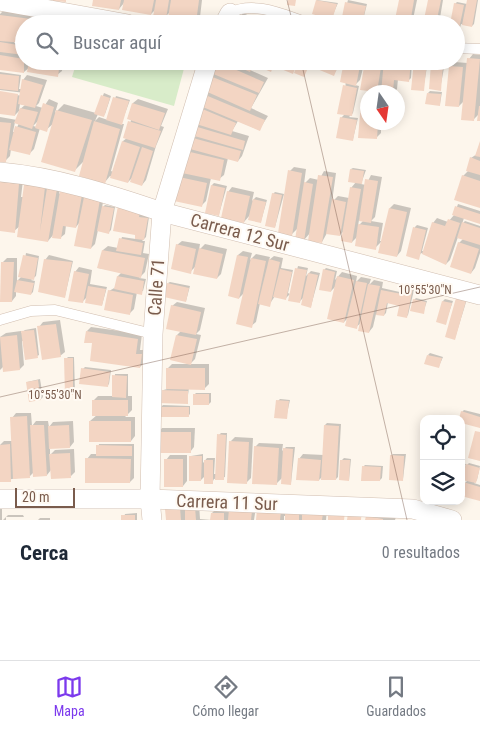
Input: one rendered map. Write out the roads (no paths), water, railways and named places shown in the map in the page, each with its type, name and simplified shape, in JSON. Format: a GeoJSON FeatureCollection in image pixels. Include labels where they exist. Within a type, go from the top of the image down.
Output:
{"type":"FeatureCollection","features":[{"type":"Feature","properties":{"kind":"street"},"geometry":{"type":"LineString","coordinates":[[0,1],[78,15]]}},
{"type":"Feature","properties":{"kind":"street","name":"Calle 71"},"geometry":{"type":"LineString","coordinates":[[152,520],[150,499],[152,334],[162,212],[205,70]]}},
{"type":"Feature","properties":{"kind":"street","name":"Carrera 12 Sur"},"geometry":{"type":"LineString","coordinates":[[0,172],[38,176],[112,195],[162,212],[480,295]]}},
{"type":"Feature","properties":{"kind":"street","name":"Carrera 11 Sur"},"geometry":{"type":"LineString","coordinates":[[0,499],[150,499],[412,514],[452,520]]}},
{"type":"Feature","properties":{"kind":"lane"},"geometry":{"type":"LineString","coordinates":[[231,15],[239,8],[253,6],[282,15]]}},
{"type":"Feature","properties":{"kind":"lane"},"geometry":{"type":"LineString","coordinates":[[465,48],[480,49]]}},
{"type":"Feature","properties":{"kind":"lane"},"geometry":{"type":"LineString","coordinates":[[0,320],[31,311],[55,310],[152,334]]}}]}
